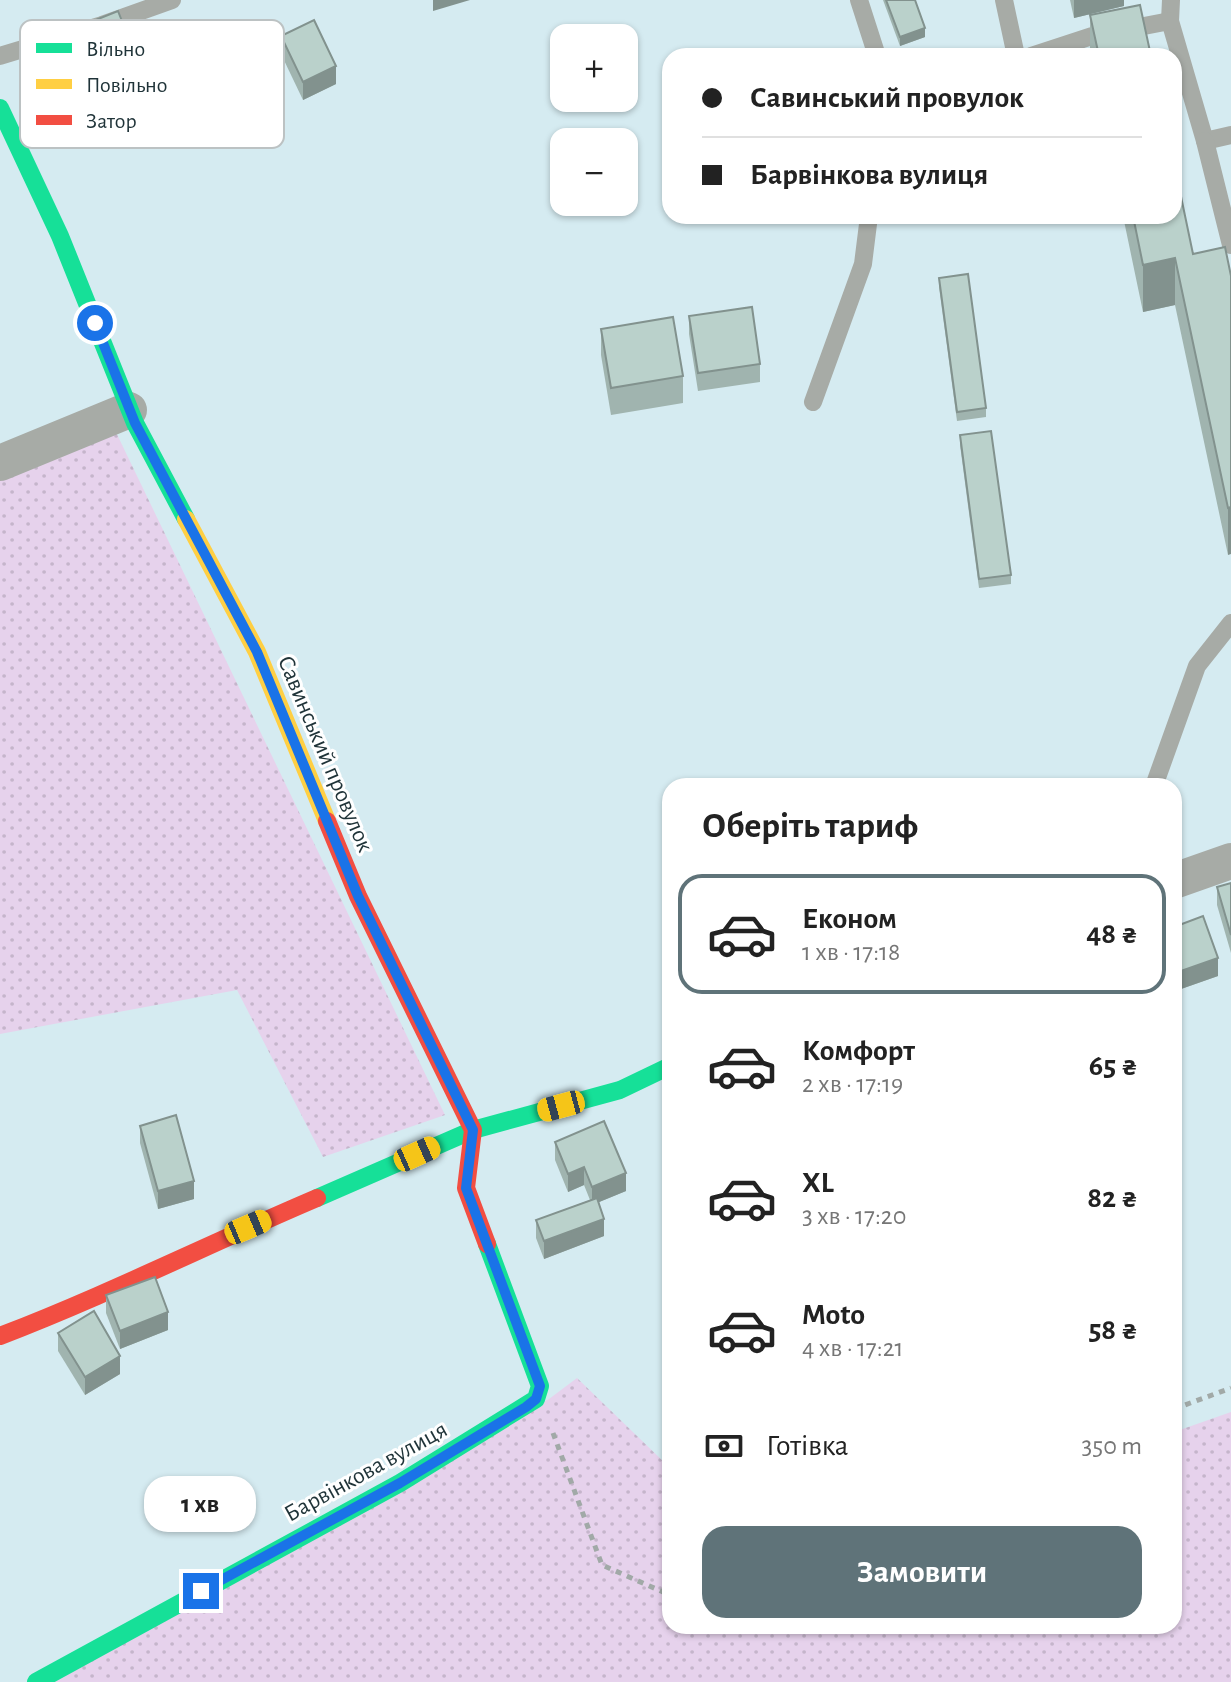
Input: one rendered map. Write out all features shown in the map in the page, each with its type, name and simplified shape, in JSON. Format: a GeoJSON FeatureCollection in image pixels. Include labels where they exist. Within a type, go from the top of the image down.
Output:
{"type":"FeatureCollection","features":[{"type":"Feature","properties":{"kind":"street","name":"Савинський провулок"},"geometry":{"type":"LineString","coordinates":[[0,108],[60,236],[129,410],[257,652],[358,896],[473,1130]]}},
{"type":"Feature","properties":{"kind":"street"},"geometry":{"type":"LineString","coordinates":[[0,463],[129,410]]}},
{"type":"Feature","properties":{"kind":"street"},"geometry":{"type":"LineString","coordinates":[[1182,878],[1231,861]]}},
{"type":"Feature","properties":{"kind":"street"},"geometry":{"type":"LineString","coordinates":[[0,1336],[65,1311],[191,1252],[473,1130],[620,1090],[662,1070]]}},
{"type":"Feature","properties":{"kind":"street"},"geometry":{"type":"LineString","coordinates":[[473,1130],[466,1188],[540,1386]]}},
{"type":"Feature","properties":{"kind":"street","name":"Барвінкова вулиця"},"geometry":{"type":"LineString","coordinates":[[36,1682],[400,1483],[526,1407],[536,1399],[540,1386]]}},
{"type":"Feature","properties":{"kind":"lane"},"geometry":{"type":"LineString","coordinates":[[116,20],[172,0]]}},
{"type":"Feature","properties":{"kind":"lane"},"geometry":{"type":"LineString","coordinates":[[859,0],[874,48]]}},
{"type":"Feature","properties":{"kind":"lane"},"geometry":{"type":"LineString","coordinates":[[1004,0],[1014,48]]}},
{"type":"Feature","properties":{"kind":"lane"},"geometry":{"type":"LineString","coordinates":[[1171,0],[1170,21],[1178,48]]}},
{"type":"Feature","properties":{"kind":"lane"},"geometry":{"type":"LineString","coordinates":[[1055,48],[1092,36],[1170,21]]}},
{"type":"Feature","properties":{"kind":"lane"},"geometry":{"type":"LineString","coordinates":[[0,56],[20,50]]}},
{"type":"Feature","properties":{"kind":"lane"},"geometry":{"type":"LineString","coordinates":[[1182,62],[1231,245]]}},
{"type":"Feature","properties":{"kind":"lane"},"geometry":{"type":"LineString","coordinates":[[1205,141],[1231,135]]}},
{"type":"Feature","properties":{"kind":"lane"},"geometry":{"type":"LineString","coordinates":[[813,402],[863,264],[868,224]]}},
{"type":"Feature","properties":{"kind":"lane"},"geometry":{"type":"LineString","coordinates":[[1157,778],[1197,666],[1231,623]]}},
{"type":"Feature","properties":{"kind":"path"},"geometry":{"type":"LineString","coordinates":[[540,1386],[555,1439],[602,1565],[662,1592]]}},
{"type":"Feature","properties":{"kind":"path"},"geometry":{"type":"LineString","coordinates":[[1182,1406],[1231,1388]]}},
{"type":"Feature","properties":{"kind":"shaded area"},"geometry":{"type":"Polygon","coordinates":[[[112,424],[445,1115],[323,1157],[237,990],[0,1034],[0,472],[112,424]]]}},
{"type":"Feature","properties":{"kind":"shaded area"},"geometry":{"type":"Polygon","coordinates":[[[577,1378],[662,1460],[662,1634],[1182,1634],[1182,1429],[1231,1412],[1231,1682],[36,1682],[549,1399],[577,1378]]]}},
{"type":"Feature","properties":{"kind":"building"},"geometry":{"type":"Polygon","coordinates":[[[886,0],[915,0],[925,28],[900,37],[886,0]]]}},
{"type":"Feature","properties":{"kind":"building"},"geometry":{"type":"Polygon","coordinates":[[[1140,5],[1149,48],[1097,48],[1090,15],[1140,5]]]}},
{"type":"Feature","properties":{"kind":"building"},"geometry":{"type":"Polygon","coordinates":[[[118,11],[122,20],[96,20],[118,11]]]}},
{"type":"Feature","properties":{"kind":"building"},"geometry":{"type":"Polygon","coordinates":[[[314,20],[336,66],[303,82],[284,42],[284,35],[314,20]]]}},
{"type":"Feature","properties":{"kind":"building"},"geometry":{"type":"Polygon","coordinates":[[[1182,201],[1193,254],[1225,247],[1231,276],[1231,507],[1228,508],[1175,258],[1143,265],[1135,224],[1182,224],[1182,201]]]}},
{"type":"Feature","properties":{"kind":"building"},"geometry":{"type":"Polygon","coordinates":[[[968,274],[986,408],[957,412],[939,278],[968,274]]]}},
{"type":"Feature","properties":{"kind":"building"},"geometry":{"type":"Polygon","coordinates":[[[752,307],[760,364],[698,373],[689,316],[752,307]]]}},
{"type":"Feature","properties":{"kind":"building"},"geometry":{"type":"Polygon","coordinates":[[[673,317],[683,376],[611,388],[601,329],[673,317]]]}},
{"type":"Feature","properties":{"kind":"building"},"geometry":{"type":"Polygon","coordinates":[[[991,431],[1011,575],[979,579],[960,435],[991,431]]]}},
{"type":"Feature","properties":{"kind":"building"},"geometry":{"type":"Polygon","coordinates":[[[1231,883],[1231,935],[1217,887],[1231,883]]]}},
{"type":"Feature","properties":{"kind":"building"},"geometry":{"type":"Polygon","coordinates":[[[1203,916],[1218,958],[1182,971],[1182,924],[1203,916]]]}},
{"type":"Feature","properties":{"kind":"building"},"geometry":{"type":"Polygon","coordinates":[[[176,1115],[194,1181],[158,1191],[140,1126],[176,1115]]]}},
{"type":"Feature","properties":{"kind":"building"},"geometry":{"type":"Polygon","coordinates":[[[604,1121],[626,1173],[592,1187],[584,1167],[568,1174],[555,1142],[604,1121]]]}},
{"type":"Feature","properties":{"kind":"building"},"geometry":{"type":"Polygon","coordinates":[[[597,1198],[604,1219],[544,1241],[536,1220],[597,1198]]]}},
{"type":"Feature","properties":{"kind":"building"},"geometry":{"type":"Polygon","coordinates":[[[155,1277],[168,1312],[120,1331],[106,1295],[155,1277]]]}},
{"type":"Feature","properties":{"kind":"building"},"geometry":{"type":"Polygon","coordinates":[[[94,1311],[120,1356],[85,1377],[58,1333],[94,1311]]]}},
{"type":"Feature","properties":{"kind":"traffic: fast"},"geometry":{"type":"LineString","coordinates":[[0,108],[60,236],[135,423],[186,519]]}},
{"type":"Feature","properties":{"kind":"traffic: fast"},"geometry":{"type":"LineString","coordinates":[[317,1198],[473,1130],[620,1090],[662,1070]]}},
{"type":"Feature","properties":{"kind":"traffic: fast"},"geometry":{"type":"LineString","coordinates":[[36,1682],[400,1483],[536,1399],[540,1386],[487,1244]]}},
{"type":"Feature","properties":{"kind":"traffic: slow"},"geometry":{"type":"LineString","coordinates":[[186,519],[257,652],[327,821]]}},
{"type":"Feature","properties":{"kind":"traffic: jam"},"geometry":{"type":"LineString","coordinates":[[327,821],[358,896],[473,1130],[466,1188],[487,1244]]}},
{"type":"Feature","properties":{"kind":"traffic: jam"},"geometry":{"type":"LineString","coordinates":[[0,1336],[317,1198]]}},
{"type":"Feature","properties":{"kind":"route"},"geometry":{"type":"LineString","coordinates":[[95,323],[135,423],[257,652],[358,896],[473,1130],[466,1188],[540,1386],[536,1399],[526,1407],[400,1483],[201,1591]]}}]}
